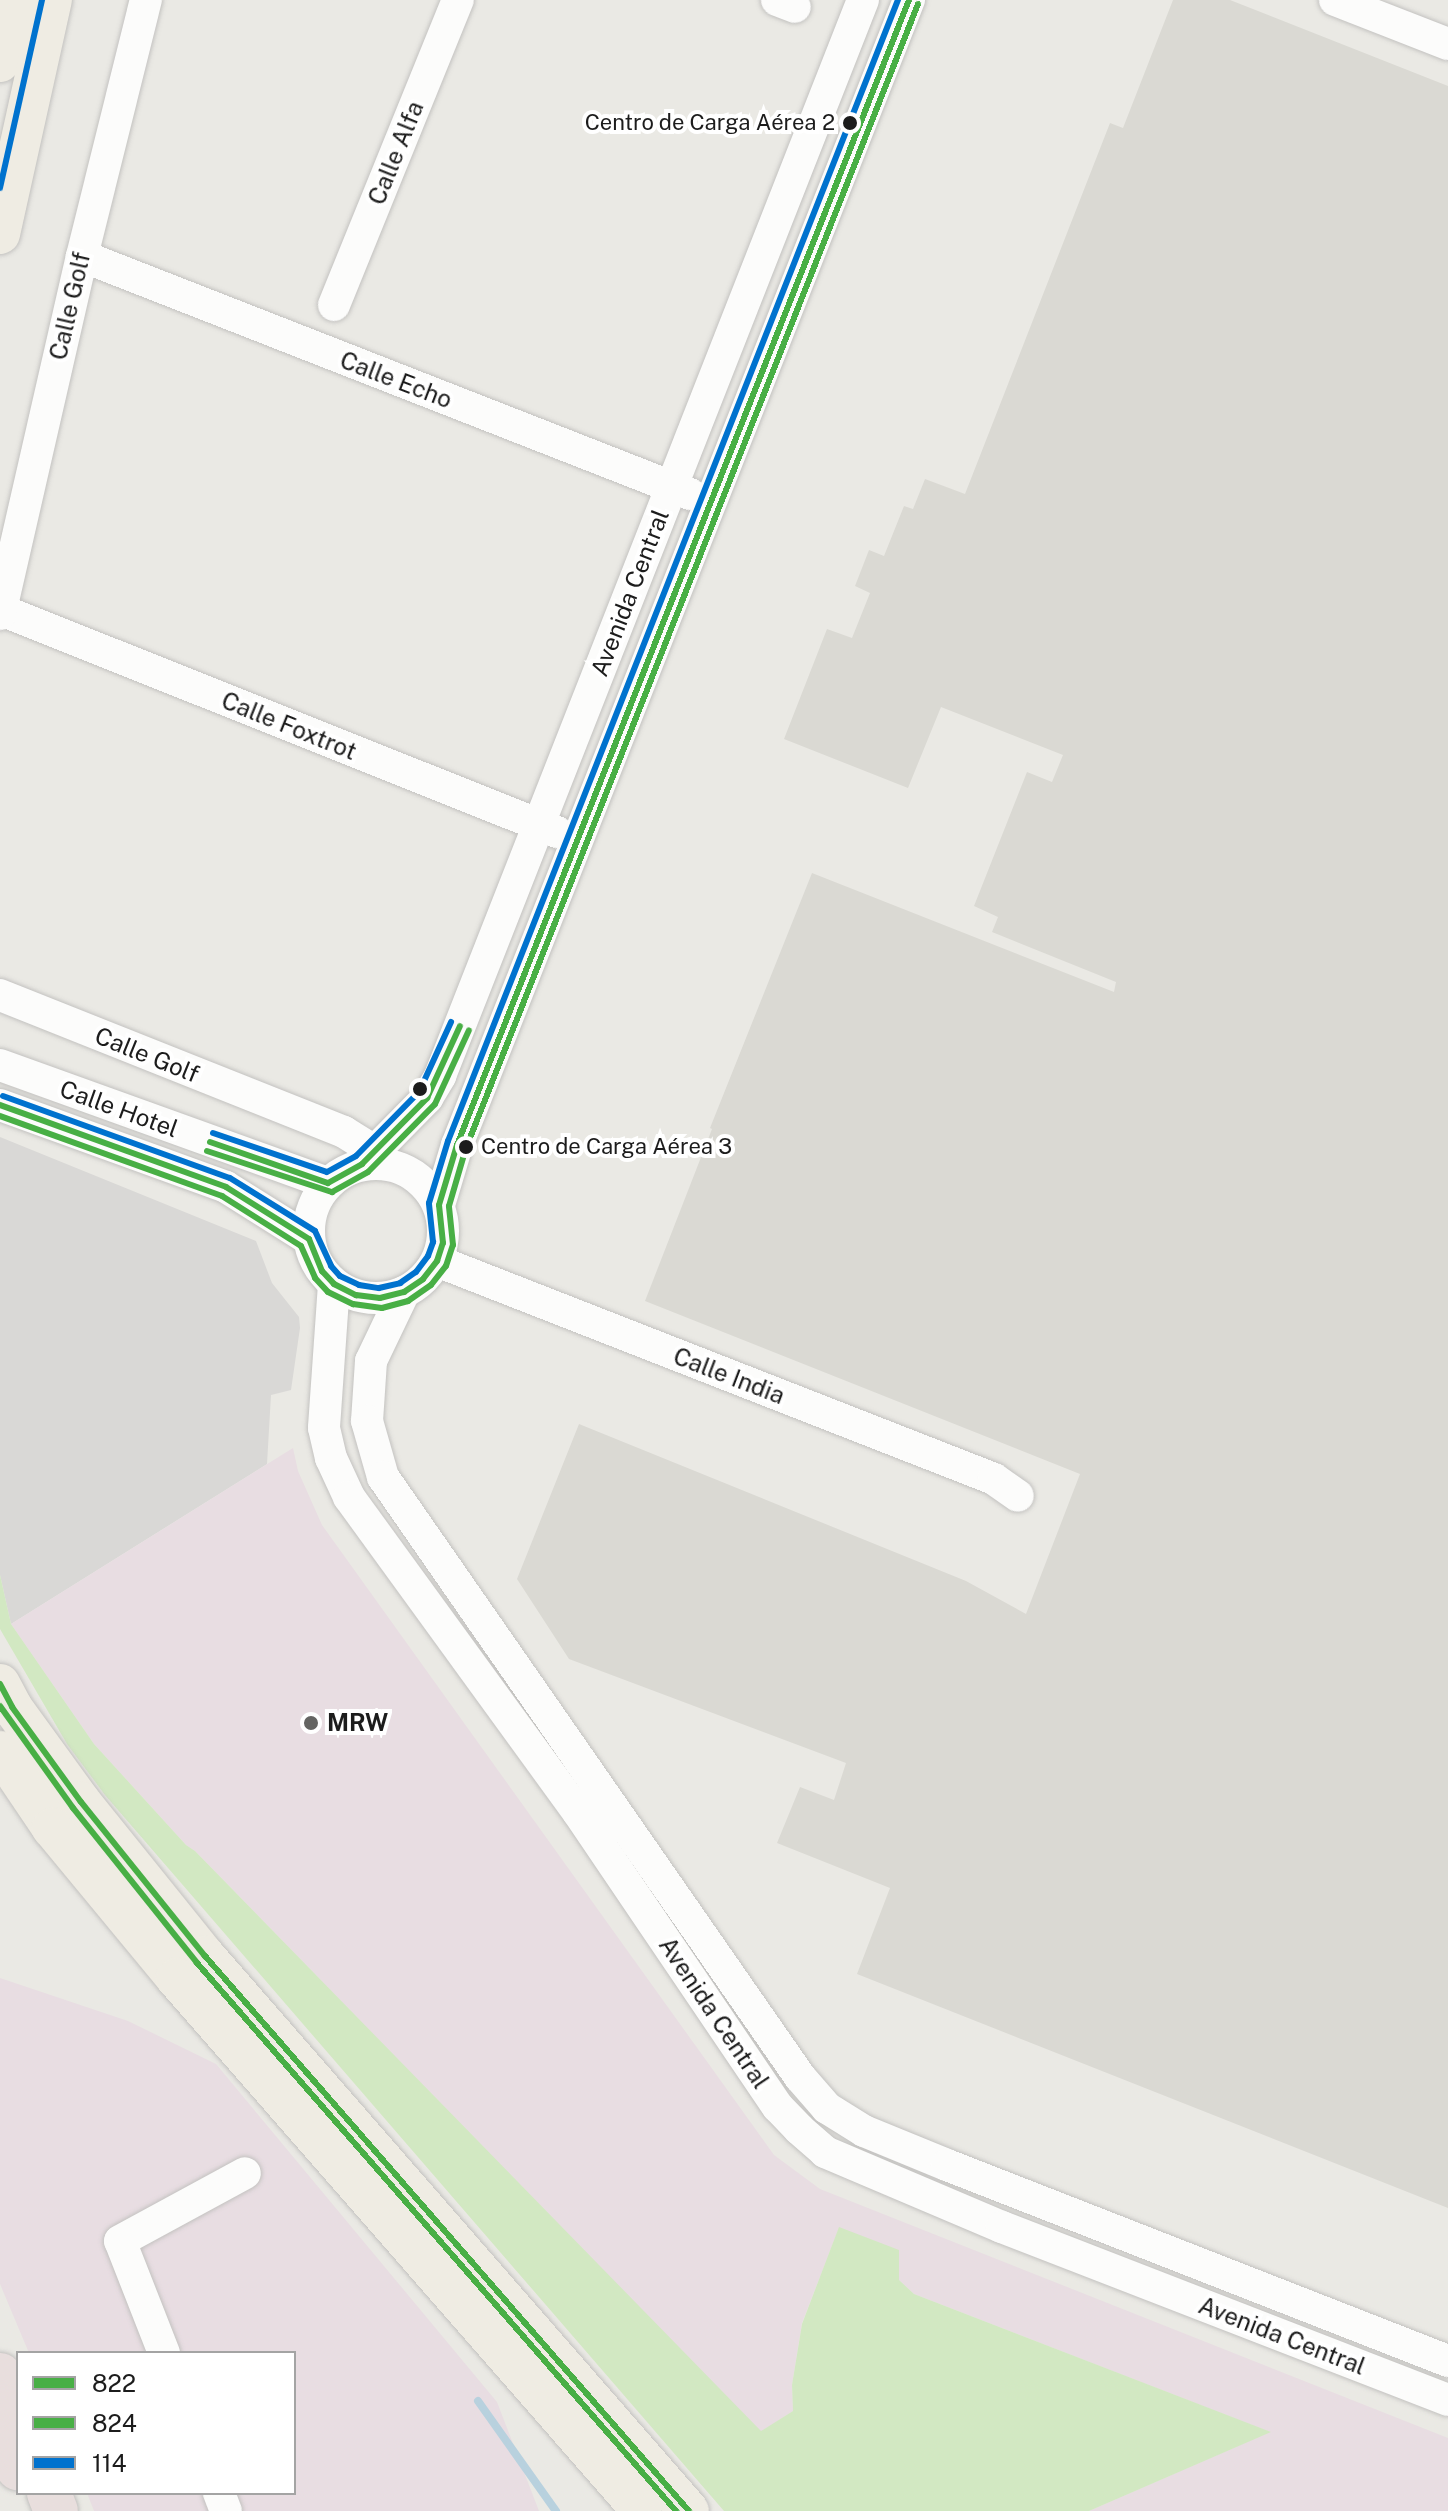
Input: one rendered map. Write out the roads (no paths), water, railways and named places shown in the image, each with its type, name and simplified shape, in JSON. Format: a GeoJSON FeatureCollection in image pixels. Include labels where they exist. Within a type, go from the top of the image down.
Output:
{"type":"FeatureCollection","features":[{"type":"Feature","properties":{"kind":"highway"},"geometry":{"type":"LineString","coordinates":[[0,2375],[16,2415]]}},
{"type":"Feature","properties":{"kind":"highway"},"geometry":{"type":"LineString","coordinates":[[0,2425],[16,2463]]}},
{"type":"Feature","properties":{"kind":"main road"},"geometry":{"type":"LineString","coordinates":[[0,234],[52,0]]}},
{"type":"Feature","properties":{"kind":"main road"},"geometry":{"type":"LineString","coordinates":[[0,62],[9,14]]}},
{"type":"Feature","properties":{"kind":"main road"},"geometry":{"type":"LineString","coordinates":[[0,1684],[12,1707],[81,1802],[205,1956],[689,2511]]}},
{"type":"Feature","properties":{"kind":"main road"},"geometry":{"type":"LineString","coordinates":[[0,1751],[52,1828],[176,1978],[642,2511]]}},
{"type":"Feature","properties":{"kind":"street","name":"Calle Golf"},"geometry":{"type":"LineString","coordinates":[[0,612],[82,256],[146,0]]}},
{"type":"Feature","properties":{"kind":"street","name":"Calle Alfa"},"geometry":{"type":"LineString","coordinates":[[334,305],[458,0]]}},
{"type":"Feature","properties":{"kind":"street","name":"Avenida Central"},"geometry":{"type":"LineString","coordinates":[[357,1168],[427,1098],[440,1076],[863,0]]}},
{"type":"Feature","properties":{"kind":"street","name":"Avenida Central"},"geometry":{"type":"LineString","coordinates":[[439,1205],[457,1145],[909,0]]}},
{"type":"Feature","properties":{"kind":"street"},"geometry":{"type":"LineString","coordinates":[[1335,0],[1448,44]]}},
{"type":"Feature","properties":{"kind":"street","name":"Calle Echo"},"geometry":{"type":"LineString","coordinates":[[82,256],[711,502]]}},
{"type":"Feature","properties":{"kind":"street","name":"Calle Foxtrot"},"geometry":{"type":"LineString","coordinates":[[0,612],[578,840]]}},
{"type":"Feature","properties":{"kind":"street","name":"Calle Golf"},"geometry":{"type":"LineString","coordinates":[[0,995],[344,1132],[357,1168]]}},
{"type":"Feature","properties":{"kind":"street","name":"Calle Hotel"},"geometry":{"type":"LineString","coordinates":[[0,1065],[357,1168]]}},
{"type":"Feature","properties":{"kind":"street","name":"Calle Hotel"},"geometry":{"type":"LineString","coordinates":[[0,1105],[226,1187],[309,1239]]}},
{"type":"Feature","properties":{"kind":"street","name":"Calle Golf"},"geometry":{"type":"LineString","coordinates":[[295,1115],[326,1150],[357,1168]]}},
{"type":"Feature","properties":{"kind":"street"},"geometry":{"type":"LineString","coordinates":[[357,1168],[408,1171],[426,1185],[439,1205],[443,1243],[437,1261],[423,1279],[404,1292],[380,1298],[356,1295],[334,1284],[319,1266],[309,1239],[313,1209],[357,1168]]}},
{"type":"Feature","properties":{"kind":"street","name":"Calle India"},"geometry":{"type":"LineString","coordinates":[[437,1261],[994,1479],[1018,1496]]}},
{"type":"Feature","properties":{"kind":"street","name":"Avenida Central"},"geometry":{"type":"LineString","coordinates":[[334,1284],[324,1428],[331,1458],[349,1497],[578,1812],[778,2107],[799,2129],[825,2152],[1002,2227],[1448,2400]]}},
{"type":"Feature","properties":{"kind":"street","name":"Avenida Central"},"geometry":{"type":"LineString","coordinates":[[404,1292],[371,1361],[367,1421],[383,1477],[800,2077],[827,2108],[864,2131],[947,2165],[1448,2361]]}},
{"type":"Feature","properties":{"kind":"street"},"geometry":{"type":"LineString","coordinates":[[163,2351],[120,2241],[245,2173]]}},
{"type":"Feature","properties":{"kind":"waterway"},"geometry":{"type":"LineString","coordinates":[[478,2401],[556,2511]]}},
{"type":"Feature","properties":{"kind":"place","name":"Centro de Carga Aérea 2"},"geometry":{"type":"Point","coordinates":[850,123]}},
{"type":"Feature","properties":{"kind":"place","name":"Centro de Carga Aérea 3"},"geometry":{"type":"Point","coordinates":[466,1147]}},
{"type":"Feature","properties":{"kind":"place","name":"MRW"},"geometry":{"type":"Point","coordinates":[311,1723]}}]}
